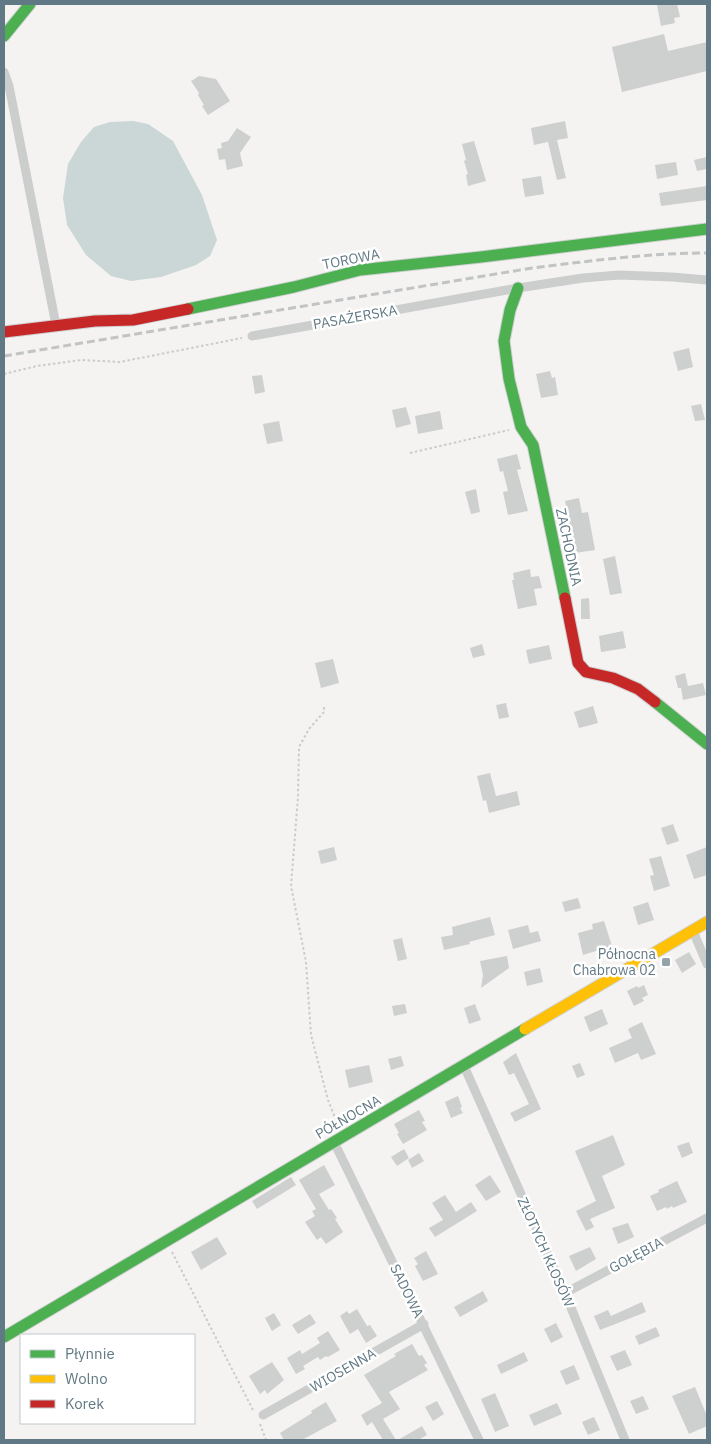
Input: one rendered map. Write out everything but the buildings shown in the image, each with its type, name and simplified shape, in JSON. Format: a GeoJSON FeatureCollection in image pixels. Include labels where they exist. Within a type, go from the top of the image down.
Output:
{"type":"FeatureCollection","features":[{"type":"Feature","properties":{"kind":"street"},"geometry":{"type":"LineString","coordinates":[[4,36],[30,4]]}},
{"type":"Feature","properties":{"kind":"street"},"geometry":{"type":"LineString","coordinates":[[4,72],[9,86],[56,325]]}},
{"type":"Feature","properties":{"kind":"street","name":"TOROWA"},"geometry":{"type":"LineString","coordinates":[[4,332],[95,320],[132,320],[294,287],[360,270],[481,258],[584,243],[707,229]]}},
{"type":"Feature","properties":{"kind":"street","name":"PASAŻERSKA"},"geometry":{"type":"LineString","coordinates":[[252,336],[583,278],[619,275],[707,280]]}},
{"type":"Feature","properties":{"kind":"street","name":"ZACHODNIA"},"geometry":{"type":"LineString","coordinates":[[518,288],[510,310],[504,342],[509,379],[521,427],[533,444],[578,663],[586,672],[613,678],[638,689],[707,744]]}},
{"type":"Feature","properties":{"kind":"street","name":"PÓŁNOCNA"},"geometry":{"type":"LineString","coordinates":[[4,1337],[707,922]]}},
{"type":"Feature","properties":{"kind":"street"},"geometry":{"type":"LineString","coordinates":[[693,931],[707,964]]}},
{"type":"Feature","properties":{"kind":"street","name":"ZŁOTYCH KŁOSÓW"},"geometry":{"type":"LineString","coordinates":[[464,1066],[564,1293],[625,1440]]}},
{"type":"Feature","properties":{"kind":"street","name":"SADOWA"},"geometry":{"type":"LineString","coordinates":[[334,1142],[479,1440]]}},
{"type":"Feature","properties":{"kind":"street","name":"GOŁĘBIA"},"geometry":{"type":"LineString","coordinates":[[564,1293],[707,1218]]}},
{"type":"Feature","properties":{"kind":"street","name":"WIOSENNA"},"geometry":{"type":"LineString","coordinates":[[263,1415],[424,1324]]}},
{"type":"Feature","properties":{"kind":"path"},"geometry":{"type":"LineString","coordinates":[[4,374],[37,366],[81,360],[120,362],[252,336]]}},
{"type":"Feature","properties":{"kind":"path"},"geometry":{"type":"LineString","coordinates":[[410,453],[521,427]]}},
{"type":"Feature","properties":{"kind":"path"},"geometry":{"type":"LineString","coordinates":[[324,707],[324,712],[309,729],[298,747],[298,797],[290,886],[306,962],[312,1035],[317,1059],[328,1100],[336,1120],[348,1134]]}},
{"type":"Feature","properties":{"kind":"path"},"geometry":{"type":"LineString","coordinates":[[166,1241],[258,1419],[266,1440]]}},
{"type":"Feature","properties":{"kind":"shaded area"},"geometry":{"type":"Polygon","coordinates":[[[133,121],[148,124],[173,141],[202,195],[217,240],[210,256],[196,265],[161,277],[131,281],[111,276],[86,255],[67,225],[63,198],[68,164],[81,142],[94,127],[110,122],[133,121]]]}},
{"type":"Feature","properties":{"kind":"railway"},"geometry":{"type":"LineString","coordinates":[[4,356],[532,268],[641,256],[707,253]]}},
{"type":"Feature","properties":{"kind":"traffic: fast"},"geometry":{"type":"LineString","coordinates":[[4,36],[30,4]]}},
{"type":"Feature","properties":{"kind":"traffic: fast"},"geometry":{"type":"LineString","coordinates":[[188,309],[294,287],[360,270],[707,229]]}},
{"type":"Feature","properties":{"kind":"traffic: fast"},"geometry":{"type":"LineString","coordinates":[[518,288],[510,310],[504,341],[509,379],[521,427],[533,445],[565,598]]}},
{"type":"Feature","properties":{"kind":"traffic: fast"},"geometry":{"type":"LineString","coordinates":[[655,702],[707,744]]}},
{"type":"Feature","properties":{"kind":"traffic: fast"},"geometry":{"type":"LineString","coordinates":[[4,1337],[525,1029]]}},
{"type":"Feature","properties":{"kind":"traffic: slow"},"geometry":{"type":"LineString","coordinates":[[525,1029],[707,922]]}},
{"type":"Feature","properties":{"kind":"traffic: jam"},"geometry":{"type":"LineString","coordinates":[[4,332],[95,321],[133,320],[188,309]]}},
{"type":"Feature","properties":{"kind":"traffic: jam"},"geometry":{"type":"LineString","coordinates":[[565,598],[578,663],[586,672],[613,678],[638,689],[655,702]]}},
{"type":"Feature","properties":{"kind":"place","name":"Północna Chabrowa 02"},"geometry":{"type":"Point","coordinates":[666,962]}}]}
